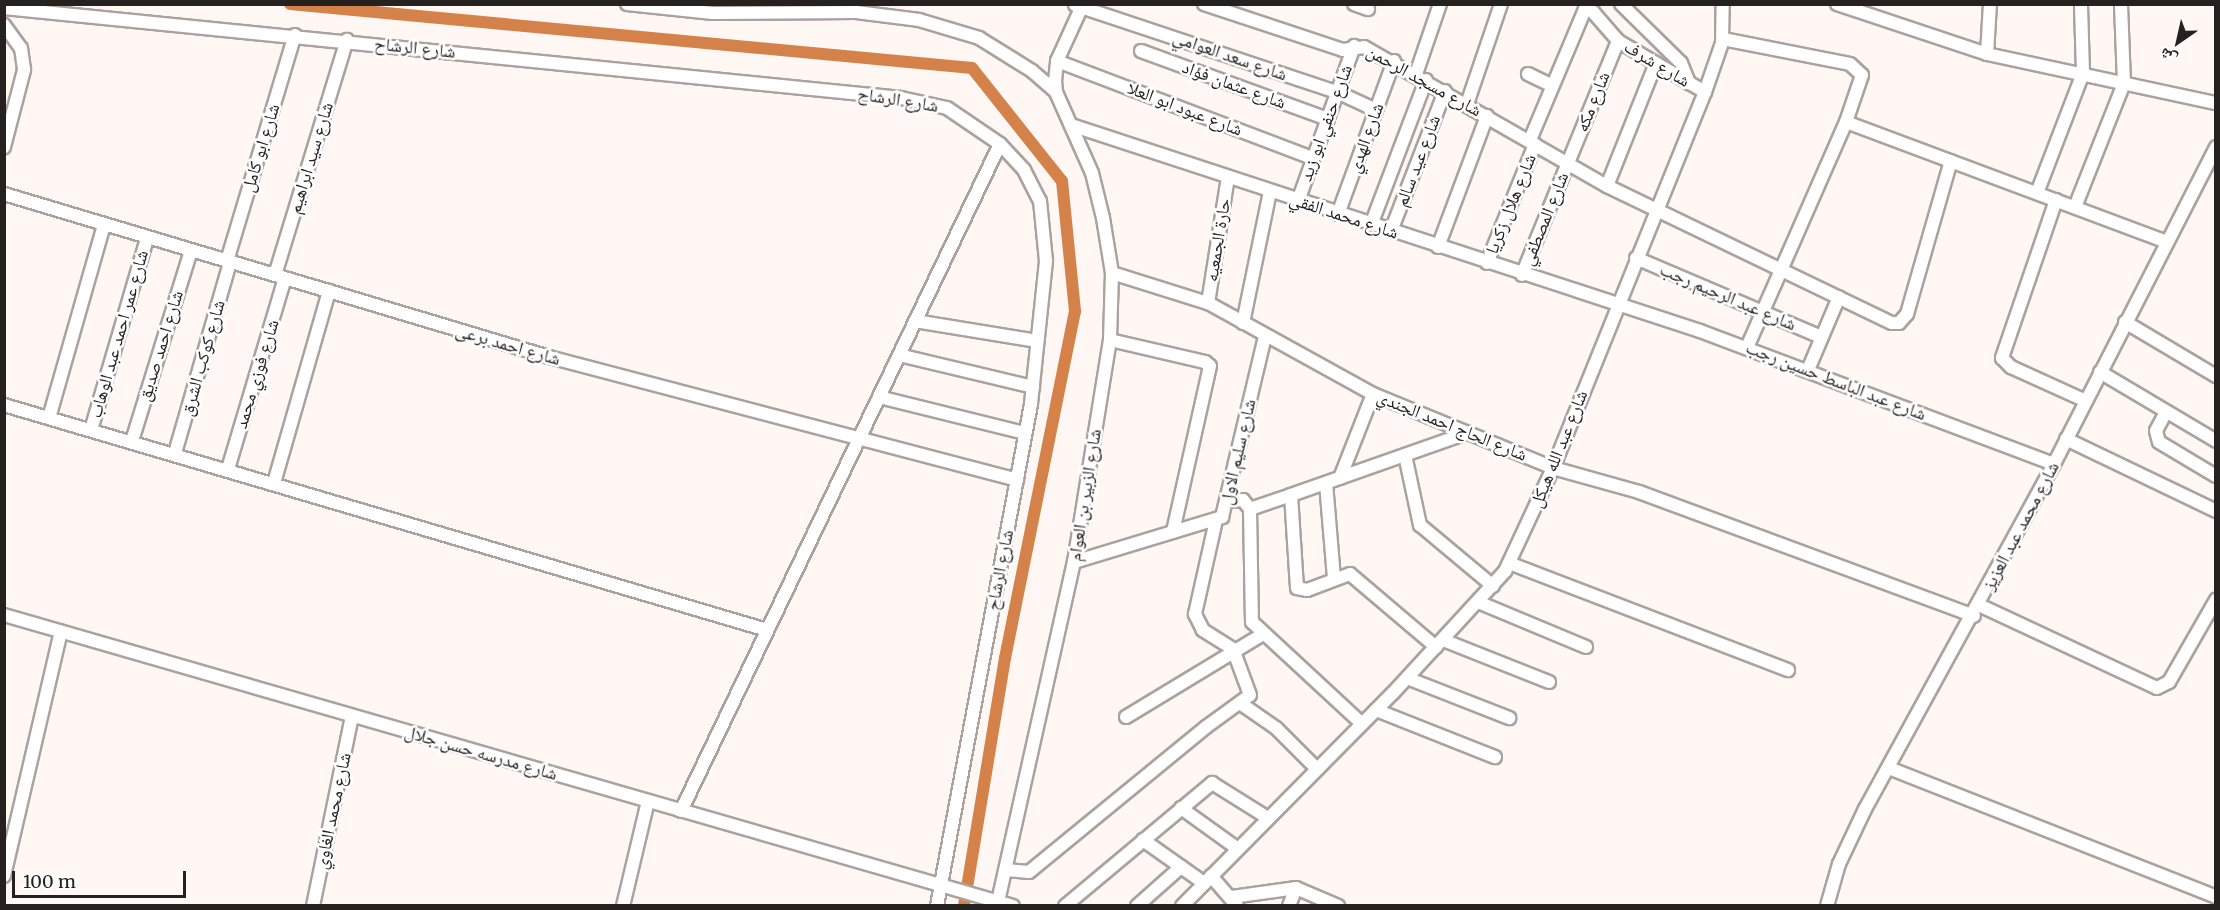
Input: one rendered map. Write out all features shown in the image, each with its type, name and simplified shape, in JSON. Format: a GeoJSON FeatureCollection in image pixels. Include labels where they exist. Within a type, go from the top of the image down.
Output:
{"type":"FeatureCollection","features":[{"type":"Feature","properties":{"kind":"street"},"geometry":{"type":"LineString","coordinates":[[627,4],[712,13],[793,8],[856,12],[950,27],[1007,53],[1056,92]]}},
{"type":"Feature","properties":{"kind":"street","name":"شارع مسجد الرحمن"},"geometry":{"type":"LineString","coordinates":[[1204,4],[1343,50],[1360,45],[1421,77],[1607,186],[1892,323],[1904,320],[1951,161]]}},
{"type":"Feature","properties":{"kind":"street"},"geometry":{"type":"LineString","coordinates":[[1354,4],[1368,9]]}},
{"type":"Feature","properties":{"kind":"street"},"geometry":{"type":"LineString","coordinates":[[1371,225],[1421,77],[1440,4]]}},
{"type":"Feature","properties":{"kind":"street"},"geometry":{"type":"LineString","coordinates":[[1467,104],[1501,4]]}},
{"type":"Feature","properties":{"kind":"street"},"geometry":{"type":"LineString","coordinates":[[1621,4],[1681,63],[1689,83]]}},
{"type":"Feature","properties":{"kind":"street","name":"شارع عبد الله هيكل"},"geometry":{"type":"LineString","coordinates":[[1182,906],[1407,678],[1493,586],[1509,564],[1553,468],[1616,306],[1705,93],[1723,39],[1723,4]]}},
{"type":"Feature","properties":{"kind":"street"},"geometry":{"type":"LineString","coordinates":[[1837,4],[1987,54],[2216,103]]}},
{"type":"Feature","properties":{"kind":"street"},"geometry":{"type":"LineString","coordinates":[[1987,54],[1990,4]]}},
{"type":"Feature","properties":{"kind":"street"},"geometry":{"type":"LineString","coordinates":[[2037,193],[2083,73],[2081,4]]}},
{"type":"Feature","properties":{"kind":"street"},"geometry":{"type":"LineString","coordinates":[[2075,207],[2124,83],[2121,4]]}},
{"type":"Feature","properties":{"kind":"street"},"geometry":{"type":"LineString","coordinates":[[1056,92],[1056,61],[1080,5]]}},
{"type":"Feature","properties":{"kind":"street","name":"شارع سعد العوامي"},"geometry":{"type":"LineString","coordinates":[[1080,5],[1337,92],[1377,110]]}},
{"type":"Feature","properties":{"kind":"street","name":"شارع الرشاح"},"geometry":{"type":"LineString","coordinates":[[4,8],[347,40],[924,101],[966,117],[1000,144],[1024,170],[1044,217],[1047,247],[1033,387],[938,906]]}},
{"type":"Feature","properties":{"kind":"street","name":"شارع شرف"},"geometry":{"type":"LineString","coordinates":[[1585,9],[1593,12],[1618,41],[1705,93]]}},
{"type":"Feature","properties":{"kind":"street","name":"شارع هلال زكريا"},"geometry":{"type":"LineString","coordinates":[[1487,263],[1551,86],[1585,9]]}},
{"type":"Feature","properties":{"kind":"street"},"geometry":{"type":"LineString","coordinates":[[4,25],[21,48],[24,70],[4,147]]}},
{"type":"Feature","properties":{"kind":"street","name":"شارع ابو كامل"},"geometry":{"type":"LineString","coordinates":[[229,262],[295,35]]}},
{"type":"Feature","properties":{"kind":"street"},"geometry":{"type":"LineString","coordinates":[[1723,39],[1856,67],[1861,81],[1846,122],[1747,347]]}},
{"type":"Feature","properties":{"kind":"street","name":"شارع سيد ابراهيم"},"geometry":{"type":"LineString","coordinates":[[280,277],[347,40]]}},
{"type":"Feature","properties":{"kind":"street","name":"شارع مكه"},"geometry":{"type":"LineString","coordinates":[[1568,163],[1618,41]]}},
{"type":"Feature","properties":{"kind":"street","name":"شارع حنفي ابو زيد"},"geometry":{"type":"LineString","coordinates":[[1298,201],[1354,46]]}},
{"type":"Feature","properties":{"kind":"street","name":"شارع عثمان فؤاد"},"geometry":{"type":"LineString","coordinates":[[1141,51],[1328,119]]}},
{"type":"Feature","properties":{"kind":"street","name":"شارع عبود ابو العلا"},"geometry":{"type":"LineString","coordinates":[[1056,61],[1313,158]]}},
{"type":"Feature","properties":{"kind":"street","name":"شارع الهدي"},"geometry":{"type":"LineString","coordinates":[[1338,214],[1394,62]]}},
{"type":"Feature","properties":{"kind":"street"},"geometry":{"type":"LineString","coordinates":[[1607,186],[1656,63]]}},
{"type":"Feature","properties":{"kind":"street"},"geometry":{"type":"LineString","coordinates":[[1528,74],[1551,86]]}},
{"type":"Feature","properties":{"kind":"street","name":"شارع عيد سالم"},"geometry":{"type":"LineString","coordinates":[[1391,231],[1445,91]]}},
{"type":"Feature","properties":{"kind":"street","name":"شارع الزبير بن العوام"},"geometry":{"type":"LineString","coordinates":[[998,903],[1074,562],[1110,340],[1112,273],[1092,173],[1056,92]]}},
{"type":"Feature","properties":{"kind":"street"},"geometry":{"type":"LineString","coordinates":[[1438,247],[1487,116]]}},
{"type":"Feature","properties":{"kind":"street"},"geometry":{"type":"LineString","coordinates":[[1846,122],[2167,242]]}},
{"type":"Feature","properties":{"kind":"street","name":"شارع محمد الفقي"},"geometry":{"type":"LineString","coordinates":[[1071,125],[1616,306]]}},
{"type":"Feature","properties":{"kind":"street"},"geometry":{"type":"LineString","coordinates":[[681,811],[1000,144]]}},
{"type":"Feature","properties":{"kind":"street","name":"شارع محمد عبد العزيز"},"geometry":{"type":"LineString","coordinates":[[1827,906],[1848,844],[2054,464],[2216,147]]}},
{"type":"Feature","properties":{"kind":"street","name":"شارع المصطفي"},"geometry":{"type":"LineString","coordinates":[[1522,275],[1568,163]]}},
{"type":"Feature","properties":{"kind":"street","name":"حارة الجمعيه"},"geometry":{"type":"LineString","coordinates":[[1208,303],[1228,177]]}},
{"type":"Feature","properties":{"kind":"street"},"geometry":{"type":"LineString","coordinates":[[1243,323],[1270,191]]}},
{"type":"Feature","properties":{"kind":"street","name":"شارع احمد برعى"},"geometry":{"type":"LineString","coordinates":[[4,194],[549,357],[858,441],[1017,480]]}},
{"type":"Feature","properties":{"kind":"street"},"geometry":{"type":"LineString","coordinates":[[2056,200],[2002,358],[2011,367],[2086,401]]}},
{"type":"Feature","properties":{"kind":"street"},"geometry":{"type":"LineString","coordinates":[[49,418],[104,225]]}},
{"type":"Feature","properties":{"kind":"street","name":"شارع عمر احمد عبد الوهاب"},"geometry":{"type":"LineString","coordinates":[[91,430],[147,238]]}},
{"type":"Feature","properties":{"kind":"street","name":"شارع احمد صديق"},"geometry":{"type":"LineString","coordinates":[[132,441],[190,250]]}},
{"type":"Feature","properties":{"kind":"street","name":"شارع عبد الرحيم رجب"},"geometry":{"type":"LineString","coordinates":[[1636,258],[1821,337]]}},
{"type":"Feature","properties":{"kind":"street","name":"شارع كوكب الشرق"},"geometry":{"type":"LineString","coordinates":[[175,453],[229,262]]}},
{"type":"Feature","properties":{"kind":"street","name":"شارع الحاج احمد الجندي"},"geometry":{"type":"LineString","coordinates":[[1112,273],[1208,303],[1265,337],[1373,394],[1553,468],[1639,492],[1976,610],[2157,688],[2169,682],[2216,600]]}},
{"type":"Feature","properties":{"kind":"street","name":"شارع فوزي محمد"},"geometry":{"type":"LineString","coordinates":[[228,469],[280,277]]}},
{"type":"Feature","properties":{"kind":"street"},"geometry":{"type":"LineString","coordinates":[[274,483],[329,291]]}},
{"type":"Feature","properties":{"kind":"street"},"geometry":{"type":"LineString","coordinates":[[1808,370],[1839,297]]}},
{"type":"Feature","properties":{"kind":"street","name":"شارع عبد الباسط حسين رجب"},"geometry":{"type":"LineString","coordinates":[[1616,306],[1747,347],[2054,464]]}},
{"type":"Feature","properties":{"kind":"street"},"geometry":{"type":"LineString","coordinates":[[915,321],[1037,341]]}},
{"type":"Feature","properties":{"kind":"street"},"geometry":{"type":"LineString","coordinates":[[2125,322],[2216,376]]}},
{"type":"Feature","properties":{"kind":"street","name":"شارع سليم الاول"},"geometry":{"type":"LineString","coordinates":[[1074,562],[1216,520],[1224,514],[1265,337]]}},
{"type":"Feature","properties":{"kind":"street"},"geometry":{"type":"LineString","coordinates":[[1110,340],[1205,362],[1210,366],[1173,532]]}},
{"type":"Feature","properties":{"kind":"street"},"geometry":{"type":"LineString","coordinates":[[899,354],[1033,387]]}},
{"type":"Feature","properties":{"kind":"street"},"geometry":{"type":"LineString","coordinates":[[2100,372],[2216,441]]}},
{"type":"Feature","properties":{"kind":"street"},"geometry":{"type":"LineString","coordinates":[[1340,478],[1373,394]]}},
{"type":"Feature","properties":{"kind":"street"},"geometry":{"type":"LineString","coordinates":[[879,397],[1025,433]]}},
{"type":"Feature","properties":{"kind":"street"},"geometry":{"type":"LineString","coordinates":[[4,405],[175,453],[767,630]]}},
{"type":"Feature","properties":{"kind":"street"},"geometry":{"type":"LineString","coordinates":[[2166,412],[2156,431],[2159,442],[2216,476]]}},
{"type":"Feature","properties":{"kind":"street"},"geometry":{"type":"LineString","coordinates":[[1250,509],[1467,433]]}},
{"type":"Feature","properties":{"kind":"street"},"geometry":{"type":"LineString","coordinates":[[2066,439],[2216,511]]}},
{"type":"Feature","properties":{"kind":"street"},"geometry":{"type":"LineString","coordinates":[[1405,455],[1420,525],[1493,586]]}},
{"type":"Feature","properties":{"kind":"street"},"geometry":{"type":"LineString","coordinates":[[1326,483],[1334,579]]}},
{"type":"Feature","properties":{"kind":"street"},"geometry":{"type":"LineString","coordinates":[[1291,495],[1295,586],[1307,590],[1350,574],[1439,644],[1549,682]]}},
{"type":"Feature","properties":{"kind":"street"},"geometry":{"type":"LineString","coordinates":[[1228,501],[1243,500],[1250,509],[1250,614],[1263,634],[1362,724]]}},
{"type":"Feature","properties":{"kind":"street"},"geometry":{"type":"LineString","coordinates":[[1006,870],[1029,872],[1251,693],[1233,649],[1203,630],[1195,614],[1216,520]]}},
{"type":"Feature","properties":{"kind":"street"},"geometry":{"type":"LineString","coordinates":[[1509,564],[1788,670]]}},
{"type":"Feature","properties":{"kind":"street"},"geometry":{"type":"LineString","coordinates":[[1478,602],[1586,647]]}},
{"type":"Feature","properties":{"kind":"street","name":"شارع مدرسه حسن جلال"},"geometry":{"type":"LineString","coordinates":[[4,615],[940,888],[1012,906]]}},
{"type":"Feature","properties":{"kind":"street"},"geometry":{"type":"LineString","coordinates":[[4,876],[61,632]]}},
{"type":"Feature","properties":{"kind":"street"},"geometry":{"type":"LineString","coordinates":[[1126,717],[1233,649],[1263,634]]}},
{"type":"Feature","properties":{"kind":"street"},"geometry":{"type":"LineString","coordinates":[[1407,678],[1509,718]]}},
{"type":"Feature","properties":{"kind":"street"},"geometry":{"type":"LineString","coordinates":[[1240,703],[1276,728],[1317,769]]}},
{"type":"Feature","properties":{"kind":"street"},"geometry":{"type":"LineString","coordinates":[[1376,710],[1495,757]]}},
{"type":"Feature","properties":{"kind":"street","name":"شارع محمد الغاوي"},"geometry":{"type":"LineString","coordinates":[[313,906],[352,716]]}},
{"type":"Feature","properties":{"kind":"street"},"geometry":{"type":"LineString","coordinates":[[1889,768],[2216,897]]}},
{"type":"Feature","properties":{"kind":"street"},"geometry":{"type":"LineString","coordinates":[[1065,906],[1181,808],[1215,783],[1268,818]]}},
{"type":"Feature","properties":{"kind":"street"},"geometry":{"type":"LineString","coordinates":[[623,906],[648,801]]}},
{"type":"Feature","properties":{"kind":"street"},"geometry":{"type":"LineString","coordinates":[[1181,808],[1238,849]]}},
{"type":"Feature","properties":{"kind":"street"},"geometry":{"type":"LineString","coordinates":[[1143,840],[1181,867],[1207,880],[1235,901],[1296,888],[1338,906]]}},
{"type":"Feature","properties":{"kind":"street"},"geometry":{"type":"LineString","coordinates":[[1137,906],[1181,867]]}},
{"type":"Feature","properties":{"kind":"street"},"geometry":{"type":"LineString","coordinates":[[1289,906],[1296,888]]}},
{"type":"Feature","properties":{"kind":"waterway"},"geometry":{"type":"LineString","coordinates":[[290,4],[972,68],[1062,181],[1075,311],[1005,658],[964,906]]}}]}
